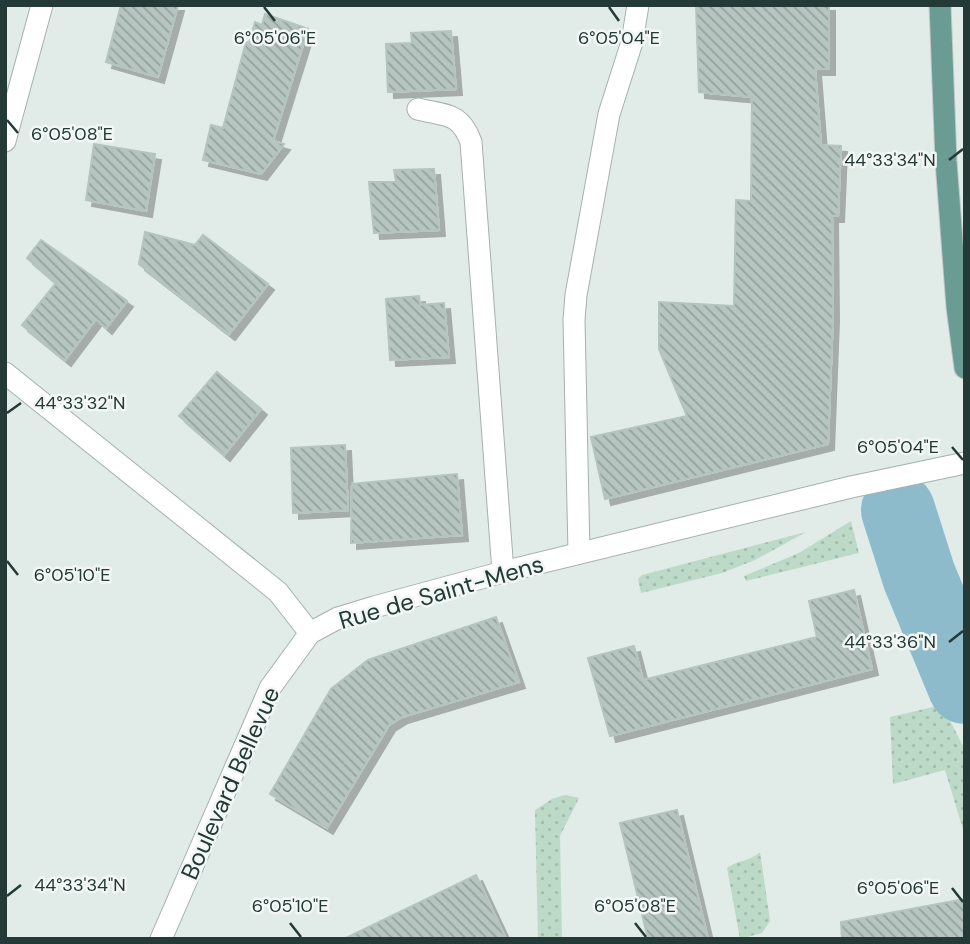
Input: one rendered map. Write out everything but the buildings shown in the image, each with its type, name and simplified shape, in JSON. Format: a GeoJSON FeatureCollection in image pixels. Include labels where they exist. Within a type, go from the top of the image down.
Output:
{"type":"FeatureCollection","features":[{"type":"Feature","properties":{"kind":"main road"},"geometry":{"type":"LineString","coordinates":[[940,5],[946,161],[964,362]]}},
{"type":"Feature","properties":{"kind":"street"},"geometry":{"type":"LineString","coordinates":[[5,141],[42,5]]}},
{"type":"Feature","properties":{"kind":"street"},"geometry":{"type":"LineString","coordinates":[[579,553],[574,320],[576,295],[609,114],[632,42],[638,5]]}},
{"type":"Feature","properties":{"kind":"street"},"geometry":{"type":"LineString","coordinates":[[418,109],[457,118],[466,127],[471,142],[503,572]]}},
{"type":"Feature","properties":{"kind":"street","name":"Rue de Saint-Mens"},"geometry":{"type":"LineString","coordinates":[[5,373],[278,592],[310,633],[338,618],[503,572],[851,487],[965,463]]}},
{"type":"Feature","properties":{"kind":"street","name":"Boulevard Bellevue"},"geometry":{"type":"LineString","coordinates":[[161,939],[271,688],[310,633]]}},
{"type":"Feature","properties":{"kind":"green space"},"geometry":{"type":"Polygon","coordinates":[[[851,521],[859,553],[746,581],[744,576],[799,553],[851,521]]]}},
{"type":"Feature","properties":{"kind":"green space"},"geometry":{"type":"Polygon","coordinates":[[[806,532],[755,560],[722,573],[641,593],[638,579],[642,575],[806,532]]]}},
{"type":"Feature","properties":{"kind":"green space"},"geometry":{"type":"Polygon","coordinates":[[[942,705],[965,750],[965,836],[945,770],[893,784],[890,717],[942,705]]]}},
{"type":"Feature","properties":{"kind":"green space"},"geometry":{"type":"Polygon","coordinates":[[[565,795],[579,798],[560,836],[562,939],[538,939],[535,810],[552,799],[565,795]]]}},
{"type":"Feature","properties":{"kind":"green space"},"geometry":{"type":"Polygon","coordinates":[[[760,852],[770,921],[762,933],[740,939],[727,868],[760,852]]]}},
{"type":"Feature","properties":{"kind":"waterway"},"geometry":{"type":"LineString","coordinates":[[898,510],[919,576],[965,687]]}}]}
